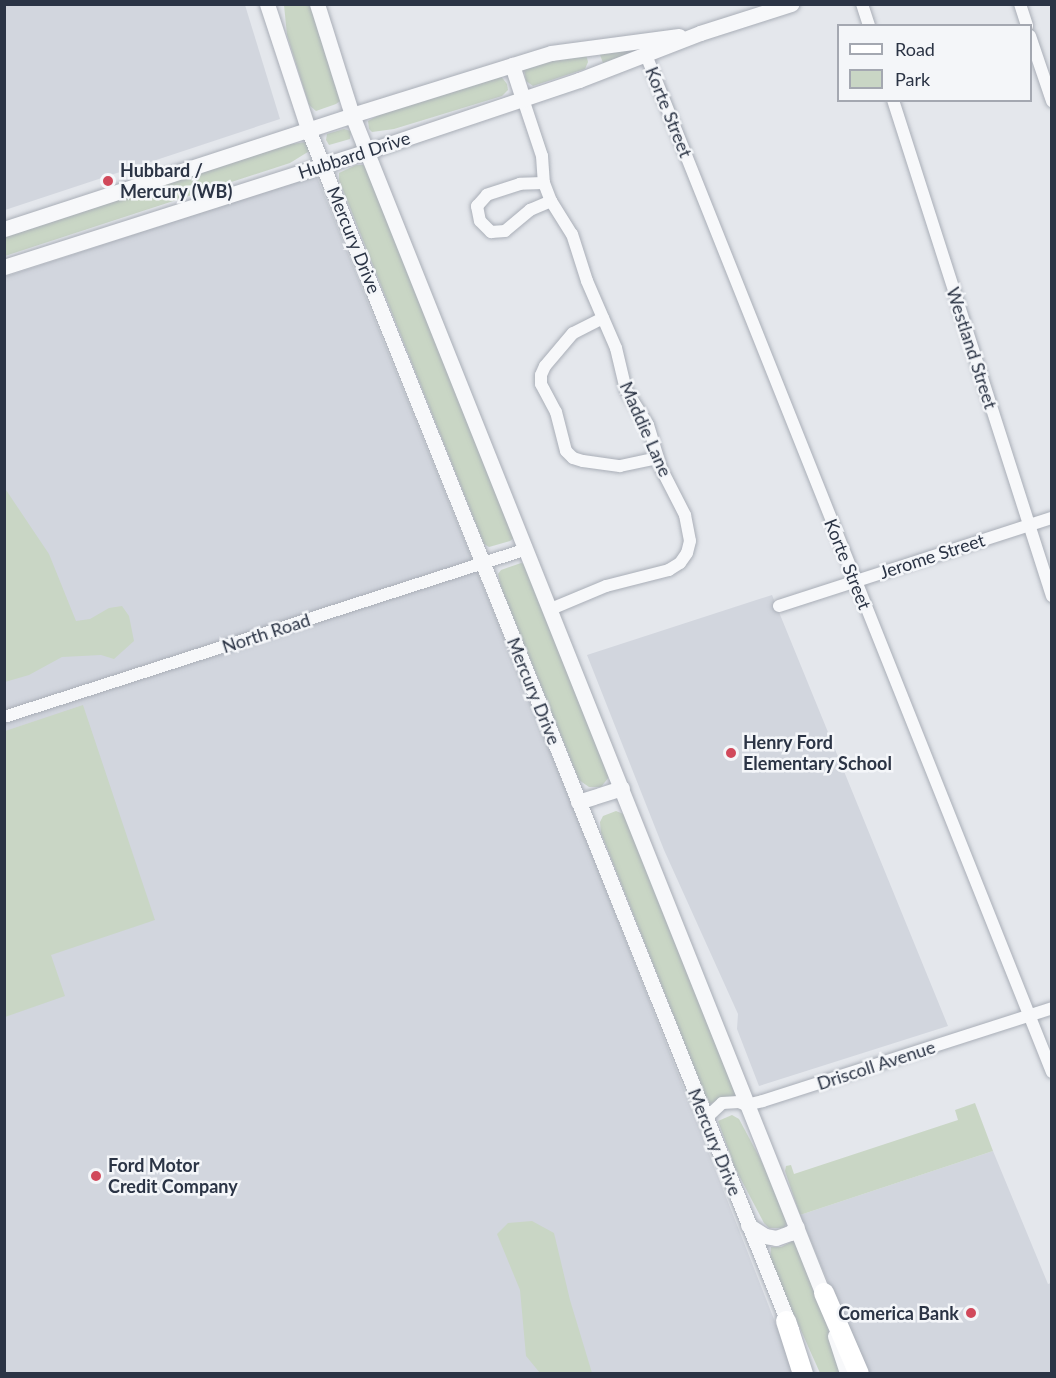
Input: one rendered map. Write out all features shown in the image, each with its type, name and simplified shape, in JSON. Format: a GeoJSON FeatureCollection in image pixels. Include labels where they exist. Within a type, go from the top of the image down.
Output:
{"type":"FeatureCollection","features":[{"type":"Feature","properties":{"kind":"main road"},"geometry":{"type":"LineString","coordinates":[[824,1293],[859,1374]]}},
{"type":"Feature","properties":{"kind":"main road"},"geometry":{"type":"LineString","coordinates":[[786,1321],[803,1374]]}},
{"type":"Feature","properties":{"kind":"street","name":"Mercury Drive"},"geometry":{"type":"LineString","coordinates":[[267,4],[308,129],[786,1321],[812,1374]]}},
{"type":"Feature","properties":{"kind":"street"},"geometry":{"type":"LineString","coordinates":[[317,4],[352,114],[552,609],[746,1105],[824,1293],[847,1374]]}},
{"type":"Feature","properties":{"kind":"street","name":"Hubbard Drive"},"geometry":{"type":"LineString","coordinates":[[4,267],[368,151],[593,75],[700,33],[790,4]]}},
{"type":"Feature","properties":{"kind":"street"},"geometry":{"type":"LineString","coordinates":[[862,4],[868,24]]}},
{"type":"Feature","properties":{"kind":"street"},"geometry":{"type":"LineString","coordinates":[[1020,4],[1026,24]]}},
{"type":"Feature","properties":{"kind":"street","name":"Hubbard Drive"},"geometry":{"type":"LineString","coordinates":[[4,229],[352,114],[551,53],[700,33]]}},
{"type":"Feature","properties":{"kind":"street"},"geometry":{"type":"LineString","coordinates":[[1032,42],[1052,101]]}},
{"type":"Feature","properties":{"kind":"street"},"geometry":{"type":"LineString","coordinates":[[587,47],[595,58],[593,75]]}},
{"type":"Feature","properties":{"kind":"street","name":"Korte Street"},"geometry":{"type":"LineString","coordinates":[[646,55],[1052,1072]]}},
{"type":"Feature","properties":{"kind":"street"},"geometry":{"type":"LineString","coordinates":[[512,65],[523,99]]}},
{"type":"Feature","properties":{"kind":"street","name":"Maddie Lane"},"geometry":{"type":"LineString","coordinates":[[523,99],[542,156],[544,183],[551,201],[572,234],[616,348],[626,390],[648,425],[657,458],[680,503],[688,527],[687,553],[680,563],[657,574],[597,590],[552,609]]}},
{"type":"Feature","properties":{"kind":"street","name":"Westland Street"},"geometry":{"type":"LineString","coordinates":[[894,102],[1052,596]]}},
{"type":"Feature","properties":{"kind":"street"},"geometry":{"type":"LineString","coordinates":[[544,183],[520,184],[487,195],[477,206],[480,221],[491,232],[505,231],[530,210],[551,201]]}},
{"type":"Feature","properties":{"kind":"street"},"geometry":{"type":"LineString","coordinates":[[603,318],[573,333],[545,366],[541,375],[541,384],[556,412],[563,442],[573,458],[583,461],[629,466],[657,458]]}},
{"type":"Feature","properties":{"kind":"street","name":"Jerome Street"},"geometry":{"type":"LineString","coordinates":[[779,606],[1052,518]]}},
{"type":"Feature","properties":{"kind":"street","name":"North Road"},"geometry":{"type":"LineString","coordinates":[[4,717],[527,549]]}},
{"type":"Feature","properties":{"kind":"street"},"geometry":{"type":"LineString","coordinates":[[578,802],[622,788]]}},
{"type":"Feature","properties":{"kind":"street","name":"Driscoll Avenue"},"geometry":{"type":"LineString","coordinates":[[705,1119],[723,1103],[739,1102],[746,1105],[1052,1008]]}},
{"type":"Feature","properties":{"kind":"street"},"geometry":{"type":"LineString","coordinates":[[748,1225],[765,1236],[777,1238],[790,1233],[797,1227]]}},
{"type":"Feature","properties":{"kind":"shaded area"},"geometry":{"type":"Polygon","coordinates":[[[4,5],[245,5],[280,119],[5,210],[4,5]]]}},
{"type":"Feature","properties":{"kind":"shaded area"},"geometry":{"type":"Polygon","coordinates":[[[316,175],[596,865],[795,1373],[5,1373],[4,277],[316,175]]]}},
{"type":"Feature","properties":{"kind":"shaded area","name":"Henry Ford Elementary School"},"geometry":{"type":"Polygon","coordinates":[[[772,595],[948,1026],[759,1086],[737,1029],[738,1014],[664,850],[587,655],[772,595]]]}},
{"type":"Feature","properties":{"kind":"shaded area"},"geometry":{"type":"Polygon","coordinates":[[[993,1151],[1048,1284],[1051,1283],[1051,1373],[866,1373],[800,1215],[993,1151]]]}},
{"type":"Feature","properties":{"kind":"green space"},"geometry":{"type":"Polygon","coordinates":[[[284,5],[310,5],[340,101],[336,104],[316,111],[309,105],[287,35],[284,5]]]}},
{"type":"Feature","properties":{"kind":"green space"},"geometry":{"type":"Polygon","coordinates":[[[633,48],[632,53],[603,63],[598,49],[633,48]]]}},
{"type":"Feature","properties":{"kind":"green space"},"geometry":{"type":"Polygon","coordinates":[[[577,51],[586,54],[588,62],[585,69],[533,86],[526,81],[524,69],[577,51]]]}},
{"type":"Feature","properties":{"kind":"green space"},"geometry":{"type":"Polygon","coordinates":[[[500,75],[507,84],[508,90],[502,96],[394,129],[372,132],[369,129],[368,121],[386,111],[500,75]]]}},
{"type":"Feature","properties":{"kind":"green space"},"geometry":{"type":"Polygon","coordinates":[[[344,129],[351,131],[350,139],[329,145],[326,140],[327,134],[344,129]]]}},
{"type":"Feature","properties":{"kind":"green space"},"geometry":{"type":"Polygon","coordinates":[[[306,142],[311,150],[290,163],[5,256],[4,236],[285,145],[306,142]]]}},
{"type":"Feature","properties":{"kind":"green space"},"geometry":{"type":"Polygon","coordinates":[[[356,165],[365,165],[514,538],[510,541],[489,547],[484,544],[339,180],[339,173],[356,165]]]}},
{"type":"Feature","properties":{"kind":"green space"},"geometry":{"type":"Polygon","coordinates":[[[4,487],[49,554],[76,621],[90,619],[109,608],[122,606],[129,616],[134,641],[114,659],[101,655],[62,657],[29,675],[5,682],[4,487]]]}},
{"type":"Feature","properties":{"kind":"green space"},"geometry":{"type":"Polygon","coordinates":[[[521,563],[526,564],[609,777],[601,787],[589,787],[579,780],[501,587],[498,574],[501,570],[521,563]]]}},
{"type":"Feature","properties":{"kind":"green space"},"geometry":{"type":"Polygon","coordinates":[[[83,705],[155,920],[51,955],[65,996],[5,1017],[5,731],[83,705]]]}},
{"type":"Feature","properties":{"kind":"green space"},"geometry":{"type":"Polygon","coordinates":[[[616,811],[626,815],[737,1093],[735,1099],[717,1100],[711,1104],[708,1102],[601,833],[600,822],[603,816],[616,811]]]}},
{"type":"Feature","properties":{"kind":"green space"},"geometry":{"type":"Polygon","coordinates":[[[975,1103],[993,1151],[800,1215],[785,1171],[786,1166],[791,1165],[794,1174],[958,1120],[955,1110],[975,1103]]]}},
{"type":"Feature","properties":{"kind":"green space"},"geometry":{"type":"Polygon","coordinates":[[[732,1115],[739,1119],[778,1192],[788,1220],[784,1228],[769,1228],[764,1223],[735,1168],[718,1121],[732,1115]]]}},
{"type":"Feature","properties":{"kind":"green space"},"geometry":{"type":"Polygon","coordinates":[[[532,1221],[554,1233],[570,1300],[592,1373],[540,1373],[526,1356],[520,1290],[497,1234],[508,1223],[532,1221]]]}},
{"type":"Feature","properties":{"kind":"green space"},"geometry":{"type":"Polygon","coordinates":[[[795,1240],[807,1267],[843,1373],[820,1373],[770,1261],[771,1247],[781,1247],[795,1240]]]}},
{"type":"Feature","properties":{"kind":"place","name":"Hubbard / Mercury (WB)"},"geometry":{"type":"Point","coordinates":[108,181]}},
{"type":"Feature","properties":{"kind":"place","name":"Henry Ford Elementary School"},"geometry":{"type":"Point","coordinates":[731,753]}},
{"type":"Feature","properties":{"kind":"place","name":"Ford Motor Credit Company"},"geometry":{"type":"Point","coordinates":[96,1176]}},
{"type":"Feature","properties":{"kind":"place","name":"Comerica Bank"},"geometry":{"type":"Point","coordinates":[971,1313]}}]}
